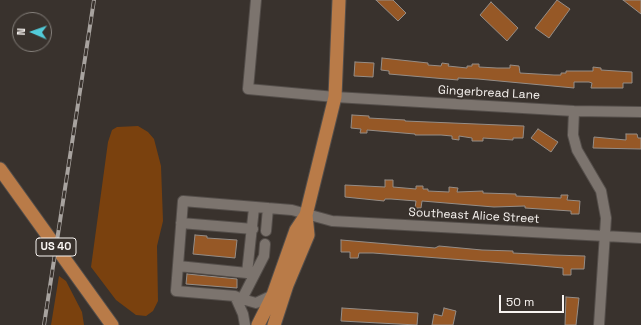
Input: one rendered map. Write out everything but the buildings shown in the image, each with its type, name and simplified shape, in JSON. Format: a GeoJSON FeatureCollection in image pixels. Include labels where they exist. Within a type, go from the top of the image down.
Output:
{"type":"FeatureCollection","features":[{"type":"Feature","properties":{"kind":"main road"},"geometry":{"type":"LineString","coordinates":[[266,324],[287,285],[308,235],[306,215],[335,97],[339,0]]}},
{"type":"Feature","properties":{"kind":"main road","name":"US 40"},"geometry":{"type":"LineString","coordinates":[[0,169],[112,325]]}},
{"type":"Feature","properties":{"kind":"main road"},"geometry":{"type":"LineString","coordinates":[[266,324],[273,295],[296,230],[306,215]]}},
{"type":"Feature","properties":{"kind":"street","name":"Gingerbread Lane"},"geometry":{"type":"LineString","coordinates":[[256,0],[248,89],[335,97],[574,111],[641,112]]}},
{"type":"Feature","properties":{"kind":"street"},"geometry":{"type":"LineString","coordinates":[[574,111],[573,135],[577,150],[581,159],[597,182],[604,204],[606,218],[599,325]]}},
{"type":"Feature","properties":{"kind":"street","name":"Southeast Alice Street"},"geometry":{"type":"LineString","coordinates":[[181,223],[183,202],[292,210],[332,221],[641,238]]}},
{"type":"Feature","properties":{"kind":"street"},"geometry":{"type":"LineString","coordinates":[[251,274],[254,208]]}},
{"type":"Feature","properties":{"kind":"street"},"geometry":{"type":"LineString","coordinates":[[266,231],[268,208]]}},
{"type":"Feature","properties":{"kind":"street"},"geometry":{"type":"LineString","coordinates":[[253,229],[181,223],[176,291],[239,298],[256,303],[273,295]]}},
{"type":"Feature","properties":{"kind":"street"},"geometry":{"type":"LineString","coordinates":[[245,325],[239,298],[251,274],[264,256],[265,244]]}},
{"type":"Feature","properties":{"kind":"street"},"geometry":{"type":"LineString","coordinates":[[178,266],[251,274]]}},
{"type":"Feature","properties":{"kind":"shaded area"},"geometry":{"type":"Polygon","coordinates":[[[138,126],[148,132],[154,139],[161,166],[163,221],[157,246],[158,301],[153,311],[146,316],[136,315],[116,300],[91,267],[108,142],[112,130],[117,127],[138,126]]]}},
{"type":"Feature","properties":{"kind":"shaded area"},"geometry":{"type":"Polygon","coordinates":[[[59,276],[66,281],[82,312],[84,325],[51,325],[59,276]]]}},
{"type":"Feature","properties":{"kind":"railway"},"geometry":{"type":"LineString","coordinates":[[44,325],[94,0]]}}]}
